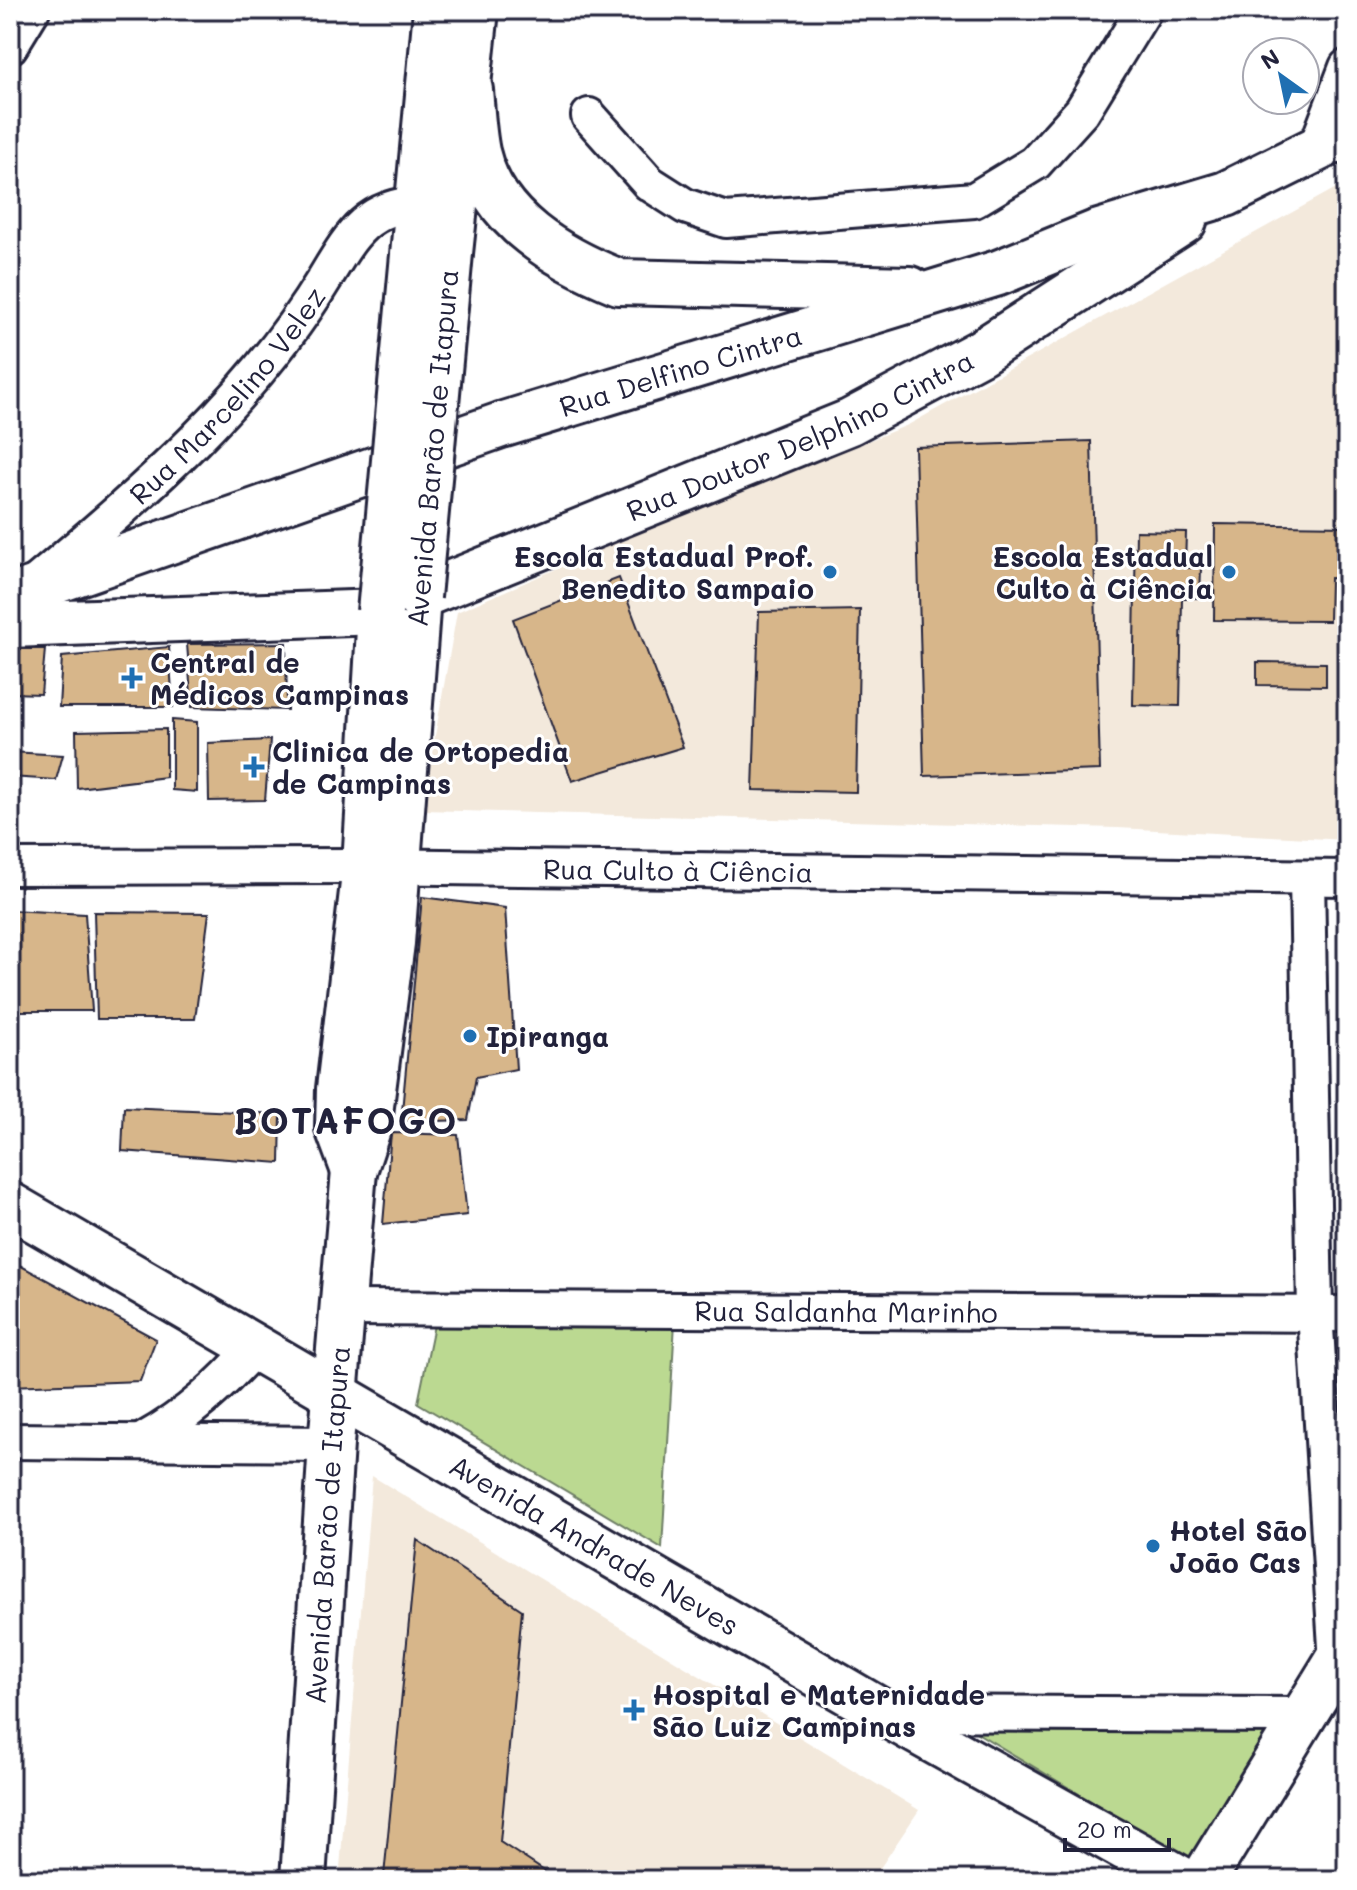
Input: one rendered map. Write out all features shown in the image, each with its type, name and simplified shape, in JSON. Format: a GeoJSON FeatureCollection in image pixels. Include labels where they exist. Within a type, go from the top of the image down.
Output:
{"type":"FeatureCollection","features":[{"type":"Feature","properties":{"kind":"main road","name":"Avenida Barão de Itapura"},"geometry":{"type":"LineString","coordinates":[[432,254],[419,204],[436,10]]}},
{"type":"Feature","properties":{"kind":"main road","name":"Avenida Barão de Itapura"},"geometry":{"type":"LineString","coordinates":[[303,1880],[331,1444],[354,1171],[338,1128],[338,1115],[382,867],[399,605],[432,254],[470,90],[476,10]]}},
{"type":"Feature","properties":{"kind":"main road"},"geometry":{"type":"LineString","coordinates":[[470,90],[477,154],[492,188],[530,235],[578,266],[619,282],[701,287],[810,285],[945,291]]}},
{"type":"Feature","properties":{"kind":"main road","name":"Rua Delfino Cintra"},"geometry":{"type":"LineString","coordinates":[[15,604],[501,425],[945,291],[1096,233],[1226,194],[1331,143]]}},
{"type":"Feature","properties":{"kind":"main road","name":"Rua Doutor Delphino Cintra"},"geometry":{"type":"LineString","coordinates":[[15,604],[399,605],[850,422],[917,389],[1025,325],[1226,194]]}},
{"type":"Feature","properties":{"kind":"main road"},"geometry":{"type":"LineString","coordinates":[[998,273],[1022,306],[1025,325]]}},
{"type":"Feature","properties":{"kind":"main road","name":"Avenida Andrade Neves"},"geometry":{"type":"LineString","coordinates":[[11,1206],[884,1713],[1183,1880]]}},
{"type":"Feature","properties":{"kind":"main road"},"geometry":{"type":"LineString","coordinates":[[1203,1880],[1342,1654]]}},
{"type":"Feature","properties":{"kind":"street"},"geometry":{"type":"LineString","coordinates":[[10,46],[32,10]]}},
{"type":"Feature","properties":{"kind":"street"},"geometry":{"type":"LineString","coordinates":[[589,116],[649,183],[685,206],[726,220],[974,200],[1035,163],[1082,111],[1144,10]]}},
{"type":"Feature","properties":{"kind":"street"},"geometry":{"type":"LineString","coordinates":[[1331,143],[1347,67]]}},
{"type":"Feature","properties":{"kind":"street","name":"Rua Marcelino Velez"},"geometry":{"type":"LineString","coordinates":[[15,604],[158,478],[253,381],[360,227],[392,205],[419,204]]}},
{"type":"Feature","properties":{"kind":"street","name":"Rua Culto à Ciência"},"geometry":{"type":"LineString","coordinates":[[10,867],[382,867],[1347,878]]}},
{"type":"Feature","properties":{"kind":"street"},"geometry":{"type":"LineString","coordinates":[[1307,878],[1331,1313],[1342,1654]]}},
{"type":"Feature","properties":{"kind":"street","name":"Rua Saldanha Marinho"},"geometry":{"type":"LineString","coordinates":[[344,1308],[1331,1313]]}},
{"type":"Feature","properties":{"kind":"street"},"geometry":{"type":"LineString","coordinates":[[144,1441],[183,1418],[226,1379],[253,1349]]}},
{"type":"Feature","properties":{"kind":"street"},"geometry":{"type":"LineString","coordinates":[[10,1441],[331,1444]]}},
{"type":"Feature","properties":{"kind":"street"},"geometry":{"type":"LineString","coordinates":[[884,1713],[1306,1715]]}},
{"type":"Feature","properties":{"kind":"shaded area","name":"Escola Estadual Prof. Benedito Sampaio"},"geometry":{"type":"Polygon","coordinates":[[[1347,182],[1347,840],[1118,828],[422,810],[457,612],[641,532],[908,425],[1347,182]]]}},
{"type":"Feature","properties":{"kind":"shaded area","name":"Hospital e Maternidade São Luiz Campinas"},"geometry":{"type":"Polygon","coordinates":[[[372,1476],[919,1810],[872,1880],[558,1880],[500,1842],[522,1610],[418,1541],[390,1880],[339,1880],[372,1476]]]}},
{"type":"Feature","properties":{"kind":"green space"},"geometry":{"type":"Polygon","coordinates":[[[675,1322],[662,1548],[418,1403],[434,1325],[675,1322]]]}},
{"type":"Feature","properties":{"kind":"green space"},"geometry":{"type":"Polygon","coordinates":[[[1283,1730],[1196,1864],[974,1731],[1283,1730]]]}},
{"type":"Feature","properties":{"kind":"building"},"geometry":{"type":"Polygon","coordinates":[[[1091,441],[1100,770],[924,776],[915,447],[1091,441]]]}},
{"type":"Feature","properties":{"kind":"building"},"geometry":{"type":"Polygon","coordinates":[[[1215,524],[1347,526],[1347,579],[1330,578],[1329,621],[1214,620],[1215,524]]]}},
{"type":"Feature","properties":{"kind":"building"},"geometry":{"type":"Polygon","coordinates":[[[1136,531],[1186,532],[1185,568],[1201,568],[1200,598],[1182,598],[1180,706],[1133,705],[1136,531]]]}},
{"type":"Feature","properties":{"kind":"building"},"geometry":{"type":"Polygon","coordinates":[[[619,578],[683,747],[572,781],[513,619],[619,578]]]}},
{"type":"Feature","properties":{"kind":"building"},"geometry":{"type":"Polygon","coordinates":[[[860,610],[856,792],[753,790],[759,612],[860,610]]]}},
{"type":"Feature","properties":{"kind":"building"},"geometry":{"type":"Polygon","coordinates":[[[286,643],[287,710],[192,707],[187,644],[286,643]]]}},
{"type":"Feature","properties":{"kind":"building"},"geometry":{"type":"Polygon","coordinates":[[[169,647],[173,707],[59,707],[62,657],[169,647]]]}},
{"type":"Feature","properties":{"kind":"building"},"geometry":{"type":"Polygon","coordinates":[[[10,649],[45,649],[41,694],[10,693],[10,649]]]}},
{"type":"Feature","properties":{"kind":"building"},"geometry":{"type":"Polygon","coordinates":[[[1257,662],[1326,663],[1326,686],[1257,685],[1257,662]]]}},
{"type":"Feature","properties":{"kind":"building"},"geometry":{"type":"Polygon","coordinates":[[[172,720],[197,722],[197,792],[172,790],[172,720]]]}},
{"type":"Feature","properties":{"kind":"building"},"geometry":{"type":"Polygon","coordinates":[[[166,729],[166,777],[77,788],[76,731],[166,729]]]}},
{"type":"Feature","properties":{"kind":"building"},"geometry":{"type":"Polygon","coordinates":[[[270,740],[265,800],[209,801],[208,743],[270,740]]]}},
{"type":"Feature","properties":{"kind":"building"},"geometry":{"type":"Polygon","coordinates":[[[10,752],[63,755],[56,780],[10,777],[10,752]]]}},
{"type":"Feature","properties":{"kind":"building"},"geometry":{"type":"Polygon","coordinates":[[[422,897],[505,908],[516,1069],[476,1077],[468,1120],[401,1122],[422,897]]]}},
{"type":"Feature","properties":{"kind":"building"},"geometry":{"type":"Polygon","coordinates":[[[10,910],[85,914],[92,1011],[10,1011],[10,910]]]}},
{"type":"Feature","properties":{"kind":"building"},"geometry":{"type":"Polygon","coordinates":[[[94,912],[209,913],[195,1019],[97,1019],[94,912]]]}},
{"type":"Feature","properties":{"kind":"building"},"geometry":{"type":"Polygon","coordinates":[[[124,1107],[281,1114],[280,1163],[122,1151],[124,1107]]]}},
{"type":"Feature","properties":{"kind":"building"},"geometry":{"type":"Polygon","coordinates":[[[391,1133],[458,1135],[467,1215],[383,1224],[391,1133]]]}},
{"type":"Feature","properties":{"kind":"building"},"geometry":{"type":"Polygon","coordinates":[[[10,1260],[156,1339],[140,1381],[10,1386],[10,1260]]]}},
{"type":"Feature","properties":{"kind":"building"},"geometry":{"type":"Polygon","coordinates":[[[417,1540],[522,1610],[500,1842],[558,1880],[390,1880],[384,1876],[417,1540]]]}},
{"type":"Feature","properties":{"kind":"place","name":"Escola Estadual Prof. Benedito Sampaio"},"geometry":{"type":"Point","coordinates":[830,572]}},
{"type":"Feature","properties":{"kind":"place","name":"Escola Estadual Culto à Ciência"},"geometry":{"type":"Point","coordinates":[1229,572]}},
{"type":"Feature","properties":{"kind":"place","name":"Central de Médicos Campinas"},"geometry":{"type":"Point","coordinates":[132,678]}},
{"type":"Feature","properties":{"kind":"place","name":"Clinica de Ortopedia de Campinas"},"geometry":{"type":"Point","coordinates":[254,767]}},
{"type":"Feature","properties":{"kind":"place","name":"Ipiranga"},"geometry":{"type":"Point","coordinates":[470,1036]}},
{"type":"Feature","properties":{"kind":"place","name":"Hotel São João Cas"},"geometry":{"type":"Point","coordinates":[1153,1546]}},
{"type":"Feature","properties":{"kind":"place","name":"Hospital e Maternidade São Luiz Campinas"},"geometry":{"type":"Point","coordinates":[634,1710]}},
{"type":"Feature","properties":{"kind":"district","name":"BOTAFOGO"},"geometry":{"type":"Point","coordinates":[346,1119]}}]}
